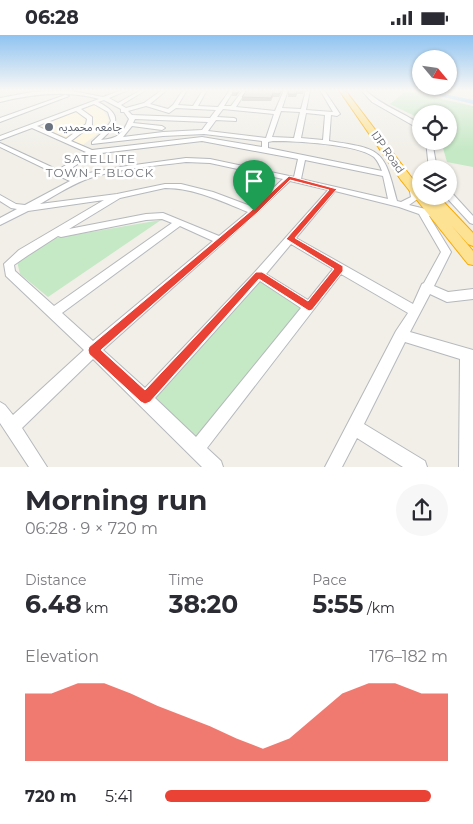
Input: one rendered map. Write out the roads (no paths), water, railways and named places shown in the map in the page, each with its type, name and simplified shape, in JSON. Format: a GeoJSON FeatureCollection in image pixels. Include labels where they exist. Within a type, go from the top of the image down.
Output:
{"type":"FeatureCollection","features":[{"type":"Feature","properties":{"kind":"highway","name":"IJP Road"},"geometry":{"type":"LineString","coordinates":[[359,110],[378,132]]}},
{"type":"Feature","properties":{"kind":"highway","name":"IJP Road"},"geometry":{"type":"LineString","coordinates":[[364,110],[412,178]]}},
{"type":"Feature","properties":{"kind":"highway","name":"IJP Road"},"geometry":{"type":"LineString","coordinates":[[429,205],[473,260]]}},
{"type":"Feature","properties":{"kind":"highway"},"geometry":{"type":"LineString","coordinates":[[440,205],[473,241]]}},
{"type":"Feature","properties":{"kind":"street"},"geometry":{"type":"LineString","coordinates":[[0,120],[27,110]]}},
{"type":"Feature","properties":{"kind":"street"},"geometry":{"type":"LineString","coordinates":[[0,131],[61,110]]}},
{"type":"Feature","properties":{"kind":"street"},"geometry":{"type":"LineString","coordinates":[[0,138],[74,110]]}},
{"type":"Feature","properties":{"kind":"street"},"geometry":{"type":"LineString","coordinates":[[67,141],[90,125],[90,117],[79,110]]}},
{"type":"Feature","properties":{"kind":"street"},"geometry":{"type":"LineString","coordinates":[[57,174],[88,150],[112,127],[115,121],[112,113],[108,110]]}},
{"type":"Feature","properties":{"kind":"street"},"geometry":{"type":"LineString","coordinates":[[112,113],[126,110]]}},
{"type":"Feature","properties":{"kind":"street"},"geometry":{"type":"LineString","coordinates":[[117,139],[131,125],[132,117],[127,110]]}},
{"type":"Feature","properties":{"kind":"street"},"geometry":{"type":"LineString","coordinates":[[204,132],[220,110]]}},
{"type":"Feature","properties":{"kind":"street"},"geometry":{"type":"LineString","coordinates":[[265,110],[337,113],[335,110]]}},
{"type":"Feature","properties":{"kind":"street"},"geometry":{"type":"LineString","coordinates":[[391,110],[412,121]]}},
{"type":"Feature","properties":{"kind":"street"},"geometry":{"type":"LineString","coordinates":[[264,149],[278,111]]}},
{"type":"Feature","properties":{"kind":"street"},"geometry":{"type":"LineString","coordinates":[[297,140],[303,111]]}},
{"type":"Feature","properties":{"kind":"street"},"geometry":{"type":"LineString","coordinates":[[326,143],[328,113]]}},
{"type":"Feature","properties":{"kind":"street"},"geometry":{"type":"LineString","coordinates":[[132,117],[234,120]]}},
{"type":"Feature","properties":{"kind":"street"},"geometry":{"type":"LineString","coordinates":[[131,125],[162,128]]}},
{"type":"Feature","properties":{"kind":"street"},"geometry":{"type":"LineString","coordinates":[[32,126],[88,150],[202,139],[264,149],[386,174]]}},
{"type":"Feature","properties":{"kind":"street"},"geometry":{"type":"LineString","coordinates":[[94,143],[163,134],[204,132],[326,143],[375,153],[382,161],[397,204]]}},
{"type":"Feature","properties":{"kind":"street"},"geometry":{"type":"LineString","coordinates":[[0,145],[57,174],[76,181]]}},
{"type":"Feature","properties":{"kind":"street"},"geometry":{"type":"LineString","coordinates":[[12,426],[93,350],[293,179],[302,157]]}},
{"type":"Feature","properties":{"kind":"street"},"geometry":{"type":"LineString","coordinates":[[0,222],[76,181],[92,175],[120,169],[186,160],[210,161],[397,204],[422,213],[435,214]]}},
{"type":"Feature","properties":{"kind":"street"},"geometry":{"type":"LineString","coordinates":[[0,197],[14,206],[28,208],[117,196],[165,186],[181,186],[210,194],[254,211]]}},
{"type":"Feature","properties":{"kind":"street"},"geometry":{"type":"LineString","coordinates":[[145,398],[259,275],[333,189]]}},
{"type":"Feature","properties":{"kind":"street"},"geometry":{"type":"LineString","coordinates":[[117,196],[9,264],[10,273],[145,398],[215,467]]}},
{"type":"Feature","properties":{"kind":"street"},"geometry":{"type":"LineString","coordinates":[[397,204],[412,199]]}},
{"type":"Feature","properties":{"kind":"street"},"geometry":{"type":"LineString","coordinates":[[457,204],[473,221]]}},
{"type":"Feature","properties":{"kind":"street"},"geometry":{"type":"LineString","coordinates":[[333,467],[413,310],[446,251],[422,213]]}},
{"type":"Feature","properties":{"kind":"street"},"geometry":{"type":"LineString","coordinates":[[53,236],[146,217],[163,216],[221,239]]}},
{"type":"Feature","properties":{"kind":"street"},"geometry":{"type":"LineString","coordinates":[[53,313],[180,222]]}},
{"type":"Feature","properties":{"kind":"street"},"geometry":{"type":"LineString","coordinates":[[290,239],[413,310]]}},
{"type":"Feature","properties":{"kind":"street"},"geometry":{"type":"LineString","coordinates":[[197,448],[340,268]]}},
{"type":"Feature","properties":{"kind":"street"},"geometry":{"type":"LineString","coordinates":[[259,275],[309,307]]}},
{"type":"Feature","properties":{"kind":"street"},"geometry":{"type":"LineString","coordinates":[[426,287],[447,297],[473,294]]}},
{"type":"Feature","properties":{"kind":"street"},"geometry":{"type":"LineString","coordinates":[[401,335],[470,355],[468,467]]}},
{"type":"Feature","properties":{"kind":"street"},"geometry":{"type":"LineString","coordinates":[[0,410],[38,467]]}},
{"type":"Feature","properties":{"kind":"street"},"geometry":{"type":"LineString","coordinates":[[354,427],[420,467]]}},
{"type":"Feature","properties":{"kind":"place","name":"جامعہ محمدیہ"},"geometry":{"type":"Point","coordinates":[49,127]}},
{"type":"Feature","properties":{"kind":"district","name":"SATELLITE TOWN F BLOCK"},"geometry":{"type":"Point","coordinates":[100,166]}}]}
